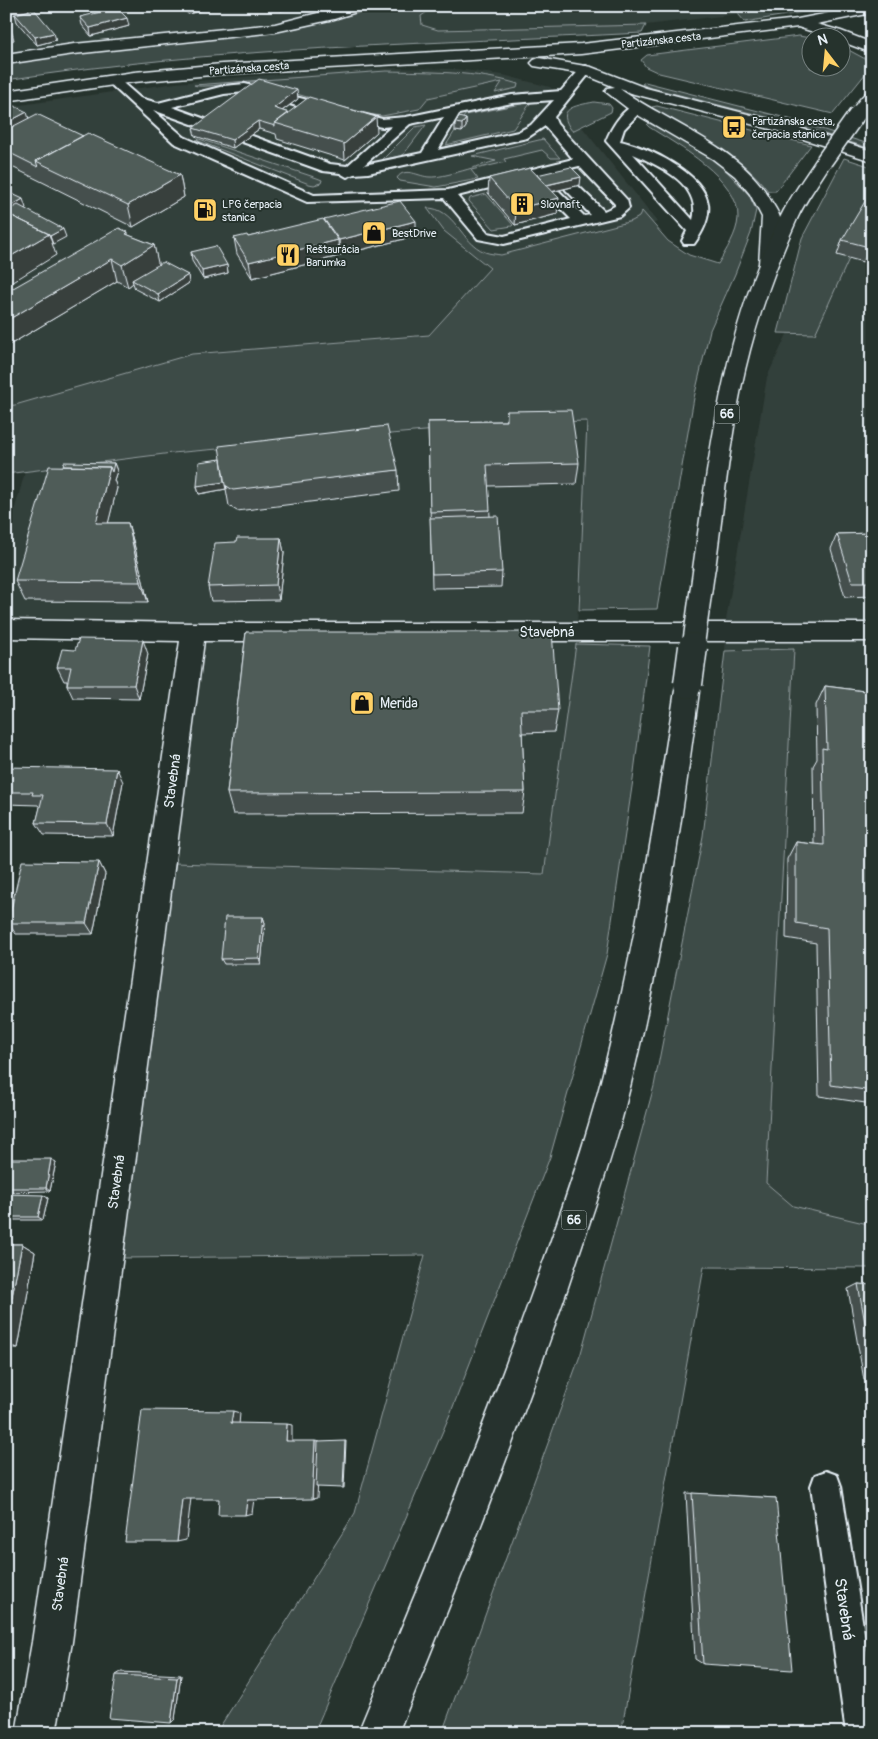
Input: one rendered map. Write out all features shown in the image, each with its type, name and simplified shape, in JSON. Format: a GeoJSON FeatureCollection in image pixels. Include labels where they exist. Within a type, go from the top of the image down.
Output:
{"type":"FeatureCollection","features":[{"type":"Feature","properties":{"kind":"street"},"geometry":{"type":"LineString","coordinates":[[6,59],[87,48],[260,30],[304,22],[361,6]]}},
{"type":"Feature","properties":{"kind":"street","name":"Partizánska cesta"},"geometry":{"type":"LineString","coordinates":[[6,96],[112,80],[232,68],[581,49],[798,23],[872,9]]}},
{"type":"Feature","properties":{"kind":"street","name":"Partizánska cesta"},"geometry":{"type":"LineString","coordinates":[[798,23],[836,34],[872,49]]}},
{"type":"Feature","properties":{"kind":"street","name":"Partizánska cesta"},"geometry":{"type":"LineString","coordinates":[[494,55],[586,70],[640,91],[784,128],[872,156]]}},
{"type":"Feature","properties":{"kind":"street"},"geometry":{"type":"LineString","coordinates":[[586,70],[642,76]]}},
{"type":"Feature","properties":{"kind":"street","name":"Partizánska cesta"},"geometry":{"type":"LineString","coordinates":[[586,70],[637,108],[693,139],[741,172],[758,192],[771,217],[768,264]]}},
{"type":"Feature","properties":{"kind":"street","name":"66"},"geometry":{"type":"LineString","coordinates":[[378,1733],[451,1555],[525,1364],[574,1220],[615,1086],[667,836],[722,441],[735,370],[768,264],[789,217],[824,161],[872,95]]}},
{"type":"Feature","properties":{"kind":"street"},"geometry":{"type":"LineString","coordinates":[[831,123],[864,134]]}},
{"type":"Feature","properties":{"kind":"street","name":"Stavebná"},"geometry":{"type":"LineString","coordinates":[[6,629],[193,632],[872,632]]}},
{"type":"Feature","properties":{"kind":"street","name":"Stavebná"},"geometry":{"type":"LineString","coordinates":[[36,1733],[52,1642],[193,632]]}},
{"type":"Feature","properties":{"kind":"lane"},"geometry":{"type":"LineString","coordinates":[[134,100],[328,168],[368,169],[522,135],[536,128],[547,117],[586,70]]}},
{"type":"Feature","properties":{"kind":"lane"},"geometry":{"type":"LineString","coordinates":[[112,80],[179,140],[312,199],[448,194],[497,186],[543,182],[561,177],[582,161]]}},
{"type":"Feature","properties":{"kind":"lane"},"geometry":{"type":"LineString","coordinates":[[158,107],[195,96],[245,88],[360,119],[382,123],[406,121],[512,99],[566,95]]}},
{"type":"Feature","properties":{"kind":"lane"},"geometry":{"type":"LineString","coordinates":[[195,96],[222,105]]}},
{"type":"Feature","properties":{"kind":"lane"},"geometry":{"type":"LineString","coordinates":[[289,114],[302,104]]}},
{"type":"Feature","properties":{"kind":"lane"},"geometry":{"type":"LineString","coordinates":[[613,141],[618,128],[637,108]]}},
{"type":"Feature","properties":{"kind":"lane"},"geometry":{"type":"LineString","coordinates":[[427,156],[454,111]]}},
{"type":"Feature","properties":{"kind":"lane"},"geometry":{"type":"LineString","coordinates":[[448,194],[483,236],[504,240],[533,227],[581,221],[615,213],[622,208],[622,202],[550,125],[547,117]]}},
{"type":"Feature","properties":{"kind":"lane"},"geometry":{"type":"LineString","coordinates":[[312,199],[350,170],[406,121]]}},
{"type":"Feature","properties":{"kind":"lane"},"geometry":{"type":"LineString","coordinates":[[253,141],[268,130]]}},
{"type":"Feature","properties":{"kind":"lane"},"geometry":{"type":"LineString","coordinates":[[613,141],[667,164],[690,183],[700,201],[701,217],[691,236],[613,141]]}},
{"type":"Feature","properties":{"kind":"lane"},"geometry":{"type":"LineString","coordinates":[[561,177],[600,216]]}},
{"type":"Feature","properties":{"kind":"lane"},"geometry":{"type":"LineString","coordinates":[[543,182],[581,221]]}},
{"type":"Feature","properties":{"kind":"lane","name":"Stavebná"},"geometry":{"type":"LineString","coordinates":[[826,1486],[863,1733]]}},
{"type":"Feature","properties":{"kind":"shaded area"},"geometry":{"type":"Polygon","coordinates":[[[6,6],[378,6],[302,27],[271,32],[69,54],[6,65],[6,6]]]}},
{"type":"Feature","properties":{"kind":"shaded area"},"geometry":{"type":"Polygon","coordinates":[[[378,6],[436,6],[421,16],[422,25],[438,30],[646,25],[642,33],[323,48],[164,60],[6,80],[6,65],[69,54],[271,32],[302,27],[378,6]]]}},
{"type":"Feature","properties":{"kind":"shaded area"},"geometry":{"type":"Polygon","coordinates":[[[436,6],[782,6],[738,14],[646,25],[438,30],[422,25],[421,16],[436,6]]]}},
{"type":"Feature","properties":{"kind":"shaded area"},"geometry":{"type":"Polygon","coordinates":[[[782,6],[839,6],[745,22],[738,14],[782,6]]]}},
{"type":"Feature","properties":{"kind":"shaded area"},"geometry":{"type":"Polygon","coordinates":[[[799,36],[800,78],[850,78],[850,51],[871,62],[870,68],[833,114],[659,73],[646,67],[641,60],[647,55],[799,36]]]}},
{"type":"Feature","properties":{"kind":"shaded area"},"geometry":{"type":"Polygon","coordinates":[[[386,68],[455,69],[503,75],[550,87],[658,222],[491,268],[429,335],[199,354],[6,406],[6,107],[176,83],[279,74],[386,68]]]}},
{"type":"Feature","properties":{"kind":"shaded area"},"geometry":{"type":"Polygon","coordinates":[[[386,71],[469,74],[518,84],[517,88],[495,93],[502,82],[428,98],[419,109],[382,116],[360,113],[257,82],[205,86],[194,85],[386,71]]]}},
{"type":"Feature","properties":{"kind":"shaded area"},"geometry":{"type":"Polygon","coordinates":[[[645,82],[786,118],[872,145],[872,149],[782,121],[648,87],[642,84],[645,82]]]}},
{"type":"Feature","properties":{"kind":"shaded area"},"geometry":{"type":"Polygon","coordinates":[[[531,102],[513,129],[446,145],[465,115],[531,102]]]}},
{"type":"Feature","properties":{"kind":"shaded area"},"geometry":{"type":"Polygon","coordinates":[[[594,102],[609,104],[612,108],[611,112],[572,131],[565,117],[569,109],[594,102]]]}},
{"type":"Feature","properties":{"kind":"shaded area"},"geometry":{"type":"Polygon","coordinates":[[[657,106],[811,145],[776,191],[768,191],[745,166],[717,146],[657,113],[652,107],[657,106]]]}},
{"type":"Feature","properties":{"kind":"shaded area"},"geometry":{"type":"Polygon","coordinates":[[[649,123],[720,164],[749,195],[756,210],[751,233],[710,330],[694,398],[657,609],[579,610],[587,421],[517,423],[172,453],[6,474],[6,406],[192,354],[429,335],[490,268],[444,231],[427,208],[437,209],[444,213],[476,247],[487,253],[501,255],[632,221],[639,217],[642,211],[668,241],[689,255],[718,264],[736,230],[738,218],[736,204],[729,190],[718,177],[690,153],[649,127],[647,125],[649,123]]]}},
{"type":"Feature","properties":{"kind":"shaded area"},"geometry":{"type":"Polygon","coordinates":[[[426,125],[403,155],[382,160],[415,127],[426,125]]]}},
{"type":"Feature","properties":{"kind":"shaded area"},"geometry":{"type":"Polygon","coordinates":[[[199,139],[317,178],[322,180],[321,183],[309,184],[196,140],[199,139]]]}},
{"type":"Feature","properties":{"kind":"shaded area"},"geometry":{"type":"Polygon","coordinates":[[[543,139],[560,158],[551,158],[542,150],[504,159],[506,162],[471,170],[478,179],[436,187],[400,181],[397,178],[408,172],[426,177],[436,177],[462,171],[496,161],[472,156],[543,139]]]}},
{"type":"Feature","properties":{"kind":"shaded area"},"geometry":{"type":"Polygon","coordinates":[[[844,158],[872,167],[872,208],[815,334],[778,333],[802,238],[844,158]]]}},
{"type":"Feature","properties":{"kind":"shaded area"},"geometry":{"type":"Polygon","coordinates":[[[856,186],[872,190],[872,1225],[793,1206],[766,1184],[794,649],[725,651],[726,620],[767,377],[856,186]]]}},
{"type":"Feature","properties":{"kind":"shaded area"},"geometry":{"type":"Polygon","coordinates":[[[486,194],[512,226],[494,229],[469,201],[470,198],[486,194]]]}},
{"type":"Feature","properties":{"kind":"shaded area"},"geometry":{"type":"Polygon","coordinates":[[[588,421],[576,644],[544,874],[174,863],[206,623],[6,622],[6,540],[25,472],[172,453],[517,423],[588,421]]]}},
{"type":"Feature","properties":{"kind":"shaded area"},"geometry":{"type":"Polygon","coordinates":[[[576,644],[650,646],[633,780],[607,954],[550,1157],[451,1412],[314,1733],[216,1733],[355,1513],[425,1255],[122,1258],[174,863],[544,874],[576,644]]]}},
{"type":"Feature","properties":{"kind":"shaded area"},"geometry":{"type":"Polygon","coordinates":[[[794,649],[766,1183],[793,1206],[872,1225],[872,1268],[704,1267],[621,1733],[442,1733],[581,1353],[654,1086],[703,836],[725,651],[794,649]]]}},
{"type":"Feature","properties":{"kind":"building"},"geometry":{"type":"Polygon","coordinates":[[[117,8],[127,18],[90,28],[80,17],[117,8]]]}},
{"type":"Feature","properties":{"kind":"building"},"geometry":{"type":"Polygon","coordinates":[[[34,9],[54,33],[35,37],[15,14],[34,9]]]}},
{"type":"Feature","properties":{"kind":"building"},"geometry":{"type":"Polygon","coordinates":[[[259,79],[297,90],[274,108],[289,113],[275,123],[275,126],[258,121],[232,140],[193,128],[259,79]]]}},
{"type":"Feature","properties":{"kind":"building"},"geometry":{"type":"Polygon","coordinates":[[[309,97],[376,117],[344,144],[275,123],[309,97]]]}},
{"type":"Feature","properties":{"kind":"building"},"geometry":{"type":"Polygon","coordinates":[[[6,102],[27,112],[6,123],[6,102]]]}},
{"type":"Feature","properties":{"kind":"building"},"geometry":{"type":"Polygon","coordinates":[[[37,114],[83,136],[36,161],[38,167],[6,151],[6,130],[37,114]]]}},
{"type":"Feature","properties":{"kind":"building"},"geometry":{"type":"Polygon","coordinates":[[[459,117],[466,119],[462,124],[455,123],[459,117]]]}},
{"type":"Feature","properties":{"kind":"building"},"geometry":{"type":"Polygon","coordinates":[[[88,133],[180,175],[128,205],[36,161],[88,133]]]}},
{"type":"Feature","properties":{"kind":"building"},"geometry":{"type":"Polygon","coordinates":[[[571,167],[581,177],[546,185],[537,175],[571,167]]]}},
{"type":"Feature","properties":{"kind":"building"},"geometry":{"type":"Polygon","coordinates":[[[530,168],[559,198],[516,209],[489,178],[530,168]]]}},
{"type":"Feature","properties":{"kind":"building"},"geometry":{"type":"Polygon","coordinates":[[[6,191],[23,199],[6,209],[6,191]]]}},
{"type":"Feature","properties":{"kind":"building"},"geometry":{"type":"Polygon","coordinates":[[[867,198],[872,200],[872,241],[869,247],[842,240],[867,198]]]}},
{"type":"Feature","properties":{"kind":"building"},"geometry":{"type":"Polygon","coordinates":[[[400,201],[416,221],[339,240],[324,219],[400,201]]]}},
{"type":"Feature","properties":{"kind":"building"},"geometry":{"type":"Polygon","coordinates":[[[18,205],[63,229],[50,236],[6,213],[6,211],[18,205]]]}},
{"type":"Feature","properties":{"kind":"building"},"geometry":{"type":"Polygon","coordinates":[[[6,213],[49,234],[6,259],[6,213]]]}},
{"type":"Feature","properties":{"kind":"building"},"geometry":{"type":"Polygon","coordinates":[[[323,219],[338,240],[249,262],[234,238],[247,235],[248,237],[323,219]]]}},
{"type":"Feature","properties":{"kind":"building"},"geometry":{"type":"Polygon","coordinates":[[[119,228],[128,232],[126,234],[154,245],[122,265],[112,259],[6,321],[6,292],[119,228]]]}},
{"type":"Feature","properties":{"kind":"building"},"geometry":{"type":"Polygon","coordinates":[[[216,246],[227,265],[202,271],[191,252],[216,246]]]}},
{"type":"Feature","properties":{"kind":"building"},"geometry":{"type":"Polygon","coordinates":[[[163,262],[188,275],[158,294],[132,280],[163,262]]]}},
{"type":"Feature","properties":{"kind":"building"},"geometry":{"type":"Polygon","coordinates":[[[571,410],[579,463],[487,465],[490,510],[430,512],[428,422],[507,421],[507,411],[571,410]]]}},
{"type":"Feature","properties":{"kind":"building"},"geometry":{"type":"Polygon","coordinates":[[[387,426],[398,470],[233,490],[225,485],[219,446],[387,426]]]}},
{"type":"Feature","properties":{"kind":"building"},"geometry":{"type":"Polygon","coordinates":[[[221,459],[224,482],[197,486],[199,462],[221,459]]]}},
{"type":"Feature","properties":{"kind":"building"},"geometry":{"type":"Polygon","coordinates":[[[64,462],[114,463],[112,472],[110,467],[63,466],[64,462]]]}},
{"type":"Feature","properties":{"kind":"building"},"geometry":{"type":"Polygon","coordinates":[[[49,466],[110,467],[96,523],[128,523],[141,582],[15,581],[49,466]]]}},
{"type":"Feature","properties":{"kind":"building"},"geometry":{"type":"Polygon","coordinates":[[[498,516],[502,572],[432,574],[430,518],[498,516]]]}},
{"type":"Feature","properties":{"kind":"building"},"geometry":{"type":"Polygon","coordinates":[[[872,533],[872,582],[852,582],[837,534],[872,533]]]}},
{"type":"Feature","properties":{"kind":"building"},"geometry":{"type":"Polygon","coordinates":[[[237,538],[281,538],[276,585],[208,587],[215,543],[236,542],[237,538]]]}},
{"type":"Feature","properties":{"kind":"building"},"geometry":{"type":"Polygon","coordinates":[[[246,632],[552,632],[558,710],[521,710],[525,792],[227,793],[246,632]]]}},
{"type":"Feature","properties":{"kind":"building"},"geometry":{"type":"Polygon","coordinates":[[[79,639],[143,640],[134,685],[67,685],[71,667],[57,667],[62,649],[75,650],[79,639]]]}},
{"type":"Feature","properties":{"kind":"building"},"geometry":{"type":"Polygon","coordinates":[[[825,686],[872,692],[872,1091],[831,1085],[827,928],[796,923],[796,842],[824,845],[822,748],[827,749],[825,686]]]}},
{"type":"Feature","properties":{"kind":"building"},"geometry":{"type":"Polygon","coordinates":[[[6,767],[117,769],[107,824],[36,823],[43,795],[32,795],[33,792],[6,792],[6,767]]]}},
{"type":"Feature","properties":{"kind":"building"},"geometry":{"type":"Polygon","coordinates":[[[22,861],[99,862],[86,923],[8,923],[22,861]]]}},
{"type":"Feature","properties":{"kind":"building"},"geometry":{"type":"Polygon","coordinates":[[[225,917],[263,917],[259,958],[221,959],[225,917]]]}},
{"type":"Feature","properties":{"kind":"building"},"geometry":{"type":"Polygon","coordinates":[[[6,1159],[51,1159],[46,1188],[6,1188],[6,1159]]]}},
{"type":"Feature","properties":{"kind":"building"},"geometry":{"type":"Polygon","coordinates":[[[6,1194],[43,1195],[38,1217],[6,1217],[6,1194]]]}},
{"type":"Feature","properties":{"kind":"building"},"geometry":{"type":"Polygon","coordinates":[[[6,1244],[22,1244],[6,1328],[6,1244]]]}},
{"type":"Feature","properties":{"kind":"building"},"geometry":{"type":"Polygon","coordinates":[[[858,1284],[872,1285],[872,1362],[858,1284]]]}},
{"type":"Feature","properties":{"kind":"building"},"geometry":{"type":"Polygon","coordinates":[[[142,1410],[233,1411],[231,1423],[287,1424],[286,1441],[315,1441],[312,1499],[247,1500],[245,1515],[218,1515],[219,1499],[182,1499],[177,1542],[125,1542],[142,1410]]]}},
{"type":"Feature","properties":{"kind":"building"},"geometry":{"type":"Polygon","coordinates":[[[345,1441],[343,1488],[316,1487],[318,1442],[345,1441]]]}},
{"type":"Feature","properties":{"kind":"building"},"geometry":{"type":"Polygon","coordinates":[[[692,1493],[776,1498],[792,1670],[703,1664],[692,1493]]]}},
{"type":"Feature","properties":{"kind":"building"},"geometry":{"type":"Polygon","coordinates":[[[116,1675],[177,1678],[171,1723],[109,1718],[116,1675]]]}},
{"type":"Feature","properties":{"kind":"place","name":"Partizánska cesta, čerpacia stanica"},"geometry":{"type":"Point","coordinates":[734,127]}},
{"type":"Feature","properties":{"kind":"place","name":"Slovnaft"},"geometry":{"type":"Point","coordinates":[522,204]}},
{"type":"Feature","properties":{"kind":"place","name":"LPG čerpacia stanica"},"geometry":{"type":"Point","coordinates":[205,210]}},
{"type":"Feature","properties":{"kind":"place","name":"BestDrive"},"geometry":{"type":"Point","coordinates":[374,233]}},
{"type":"Feature","properties":{"kind":"place","name":"Reštaurácia Barumka"},"geometry":{"type":"Point","coordinates":[288,255]}},
{"type":"Feature","properties":{"kind":"place","name":"Merida"},"geometry":{"type":"Point","coordinates":[362,703]}}]}
